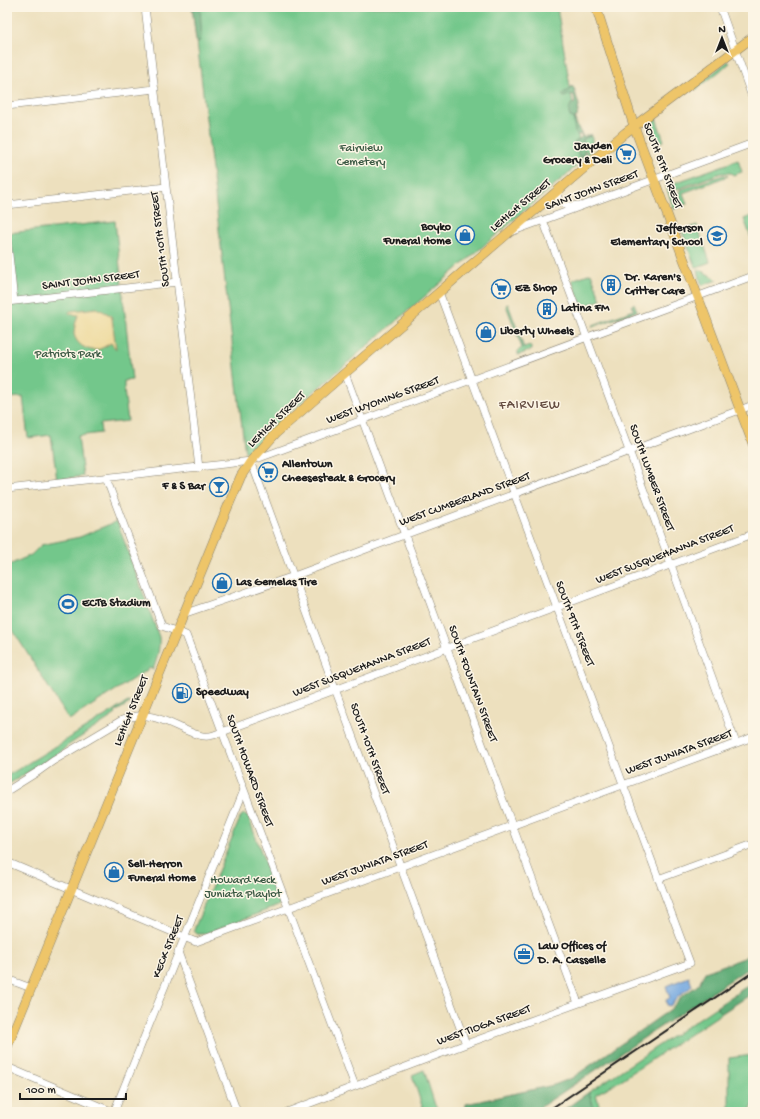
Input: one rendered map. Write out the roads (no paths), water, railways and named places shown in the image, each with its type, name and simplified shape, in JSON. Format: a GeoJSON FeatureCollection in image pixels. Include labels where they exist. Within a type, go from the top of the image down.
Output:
{"type":"FeatureCollection","features":[{"type":"Feature","properties":{"kind":"main road","name":"SOUTH 8TH STREET"},"geometry":{"type":"LineString","coordinates":[[596,7],[634,126],[753,444]]}},
{"type":"Feature","properties":{"kind":"main road","name":"LEHIGH STREET"},"geometry":{"type":"LineString","coordinates":[[7,1047],[144,715],[183,614],[240,479],[251,461],[276,433],[345,372],[579,172],[634,126],[753,37]]}},
{"type":"Feature","properties":{"kind":"street","name":"SOUTH 10TH STREET"},"geometry":{"type":"LineString","coordinates":[[146,7],[199,468]]}},
{"type":"Feature","properties":{"kind":"street"},"geometry":{"type":"LineString","coordinates":[[720,7],[753,100]]}},
{"type":"Feature","properties":{"kind":"street"},"geometry":{"type":"LineString","coordinates":[[7,106],[155,90]]}},
{"type":"Feature","properties":{"kind":"street","name":"SAINT JOHN STREET"},"geometry":{"type":"LineString","coordinates":[[507,234],[753,143]]}},
{"type":"Feature","properties":{"kind":"street"},"geometry":{"type":"LineString","coordinates":[[579,172],[559,192],[557,197],[558,200],[561,204],[570,206],[590,203]]}},
{"type":"Feature","properties":{"kind":"street"},"geometry":{"type":"LineString","coordinates":[[7,205],[166,187]]}},
{"type":"Feature","properties":{"kind":"street","name":"SOUTH LUMBER STREET"},"geometry":{"type":"LineString","coordinates":[[543,220],[736,743]]}},
{"type":"Feature","properties":{"kind":"street"},"geometry":{"type":"LineString","coordinates":[[7,236],[11,301]]}},
{"type":"Feature","properties":{"kind":"street","name":"WEST WYOMING STREET"},"geometry":{"type":"LineString","coordinates":[[7,489],[251,461],[753,276]]}},
{"type":"Feature","properties":{"kind":"street","name":"SAINT JOHN STREET"},"geometry":{"type":"LineString","coordinates":[[11,301],[177,282]]}},
{"type":"Feature","properties":{"kind":"street","name":"SOUTH 9TH STREET"},"geometry":{"type":"LineString","coordinates":[[439,292],[690,963]]}},
{"type":"Feature","properties":{"kind":"street","name":"SOUTH FOUNTAIN STREET"},"geometry":{"type":"LineString","coordinates":[[345,372],[578,1003]]}},
{"type":"Feature","properties":{"kind":"street","name":"WEST CUMBERLAND STREET"},"geometry":{"type":"LineString","coordinates":[[183,614],[294,576],[753,404]]}},
{"type":"Feature","properties":{"kind":"street","name":"SOUTH 10TH STREET"},"geometry":{"type":"LineString","coordinates":[[251,461],[466,1044]]}},
{"type":"Feature","properties":{"kind":"street","name":"SOUTH HOWARD STREET"},"geometry":{"type":"LineString","coordinates":[[106,478],[162,626],[186,635],[355,1086]]}},
{"type":"Feature","properties":{"kind":"street","name":"WEST SUSQUEHANNA STREET"},"geometry":{"type":"LineString","coordinates":[[144,715],[154,717],[203,737],[208,737],[753,534]]}},
{"type":"Feature","properties":{"kind":"street"},"geometry":{"type":"LineString","coordinates":[[7,791],[39,772],[53,761],[122,720],[131,716],[144,715]]}},
{"type":"Feature","properties":{"kind":"street","name":"WEST JUNIATA STREET"},"geometry":{"type":"LineString","coordinates":[[7,862],[185,936],[196,942],[753,737]]}},
{"type":"Feature","properties":{"kind":"street","name":"KECK STREET"},"geometry":{"type":"LineString","coordinates":[[113,1112],[244,790]]}},
{"type":"Feature","properties":{"kind":"street"},"geometry":{"type":"LineString","coordinates":[[658,879],[753,844]]}},
{"type":"Feature","properties":{"kind":"street"},"geometry":{"type":"LineString","coordinates":[[178,952],[237,1112]]}},
{"type":"Feature","properties":{"kind":"street","name":"WEST TIOGA STREET"},"geometry":{"type":"LineString","coordinates":[[287,1112],[466,1044],[690,963]]}},
{"type":"Feature","properties":{"kind":"street"},"geometry":{"type":"LineString","coordinates":[[7,978],[31,988]]}},
{"type":"Feature","properties":{"kind":"street"},"geometry":{"type":"LineString","coordinates":[[7,1067],[113,1112]]}},
{"type":"Feature","properties":{"kind":"water"},"geometry":{"type":"Polygon","coordinates":[[[689,977],[692,986],[678,997],[670,1006],[667,1005],[666,1000],[670,998],[666,986],[689,977]]]}},
{"type":"Feature","properties":{"kind":"railway"},"geometry":{"type":"LineString","coordinates":[[546,1112],[753,972]]}},
{"type":"Feature","properties":{"kind":"place","name":"Jayden Grocery & Deli"},"geometry":{"type":"Point","coordinates":[626,154]}},
{"type":"Feature","properties":{"kind":"place","name":"Boyko Funeral Home"},"geometry":{"type":"Point","coordinates":[465,235]}},
{"type":"Feature","properties":{"kind":"place","name":"Jefferson Elementary School"},"geometry":{"type":"Point","coordinates":[717,236]}},
{"type":"Feature","properties":{"kind":"place","name":"Dr. Karen's Critter Care"},"geometry":{"type":"Point","coordinates":[611,285]}},
{"type":"Feature","properties":{"kind":"place","name":"EZ Shop"},"geometry":{"type":"Point","coordinates":[501,289]}},
{"type":"Feature","properties":{"kind":"place","name":"Latina FM"},"geometry":{"type":"Point","coordinates":[547,309]}},
{"type":"Feature","properties":{"kind":"place","name":"Liberty Wheels"},"geometry":{"type":"Point","coordinates":[486,332]}},
{"type":"Feature","properties":{"kind":"place","name":"Allentown Cheesesteak & Grocery"},"geometry":{"type":"Point","coordinates":[268,472]}},
{"type":"Feature","properties":{"kind":"place","name":"F & S Bar"},"geometry":{"type":"Point","coordinates":[219,487]}},
{"type":"Feature","properties":{"kind":"place","name":"Las Gemelas Tire"},"geometry":{"type":"Point","coordinates":[222,583]}},
{"type":"Feature","properties":{"kind":"place","name":"ECTB Stadium"},"geometry":{"type":"Point","coordinates":[68,604]}},
{"type":"Feature","properties":{"kind":"place","name":"Speedway"},"geometry":{"type":"Point","coordinates":[182,693]}},
{"type":"Feature","properties":{"kind":"place","name":"Sell-Herron Funeral Home"},"geometry":{"type":"Point","coordinates":[114,872]}},
{"type":"Feature","properties":{"kind":"place","name":"Law Offices of D. A. Casselle"},"geometry":{"type":"Point","coordinates":[524,954]}},
{"type":"Feature","properties":{"kind":"district","name":"FAIRVIEW"},"geometry":{"type":"Point","coordinates":[530,405]}},
{"type":"Feature","properties":{"kind":"park label","name":"Fairview Cemetery"},"geometry":{"type":"Point","coordinates":[361,156]}},
{"type":"Feature","properties":{"kind":"park label","name":"Patriots Park"},"geometry":{"type":"Point","coordinates":[68,355]}},
{"type":"Feature","properties":{"kind":"park label","name":"Howard Keck Juniata Playlot"},"geometry":{"type":"Point","coordinates":[243,888]}}]}
